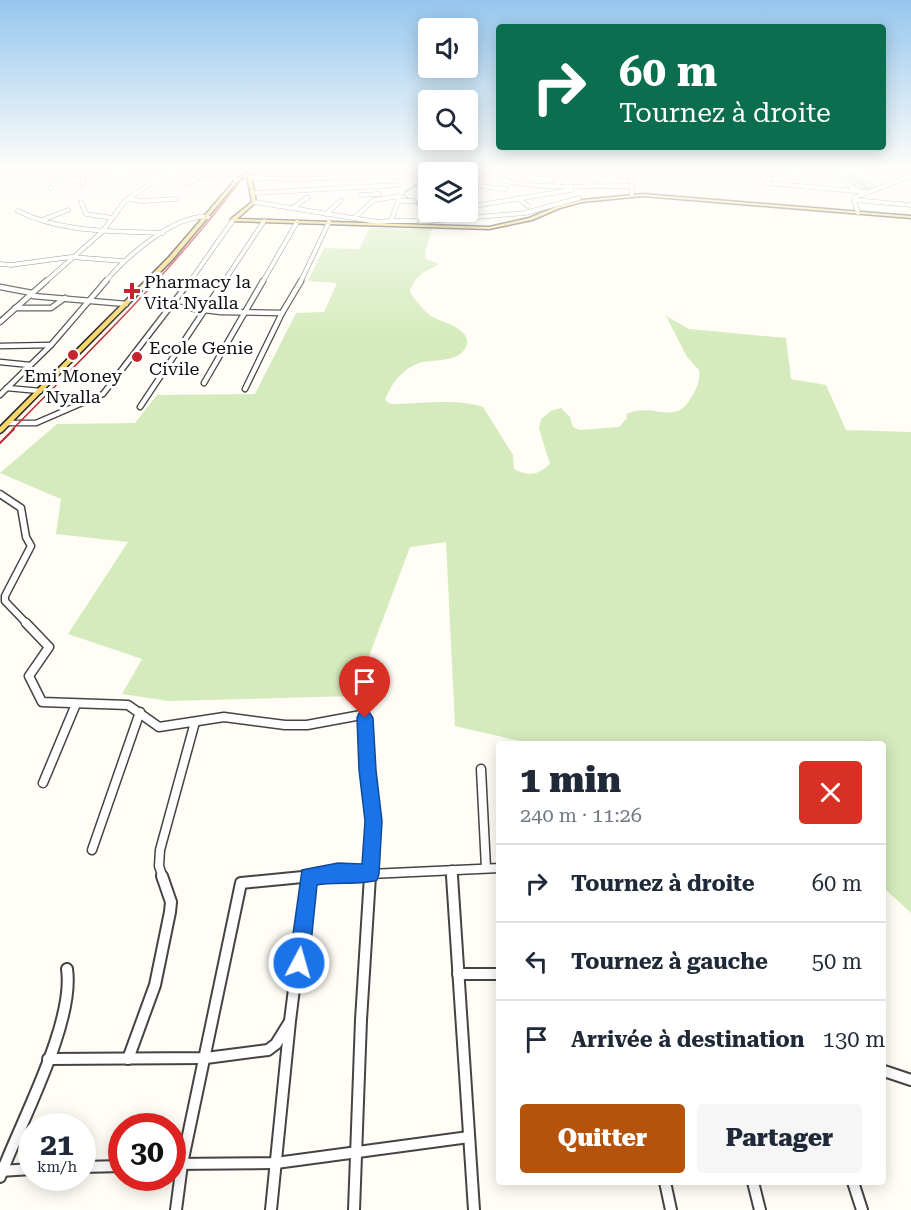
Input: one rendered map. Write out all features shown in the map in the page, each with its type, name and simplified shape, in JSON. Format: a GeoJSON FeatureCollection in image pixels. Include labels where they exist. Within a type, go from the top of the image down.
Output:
{"type":"FeatureCollection","features":[{"type":"Feature","properties":{"kind":"main road"},"geometry":{"type":"LineString","coordinates":[[0,431],[200,225]]}},
{"type":"Feature","properties":{"kind":"main road"},"geometry":{"type":"LineString","coordinates":[[443,225],[500,225]]}},
{"type":"Feature","properties":{"kind":"street"},"geometry":{"type":"LineString","coordinates":[[75,225],[104,230],[163,233]]}},
{"type":"Feature","properties":{"kind":"street"},"geometry":{"type":"LineString","coordinates":[[0,322],[107,225]]}},
{"type":"Feature","properties":{"kind":"street"},"geometry":{"type":"LineString","coordinates":[[0,394],[51,345],[123,261],[178,225]]}},
{"type":"Feature","properties":{"kind":"street"},"geometry":{"type":"LineString","coordinates":[[0,421],[36,423],[100,397],[171,306],[229,225]]}},
{"type":"Feature","properties":{"kind":"street"},"geometry":{"type":"LineString","coordinates":[[140,407],[261,225]]}},
{"type":"Feature","properties":{"kind":"street"},"geometry":{"type":"LineString","coordinates":[[204,383],[295,225]]}},
{"type":"Feature","properties":{"kind":"street"},"geometry":{"type":"LineString","coordinates":[[245,389],[327,225]]}},
{"type":"Feature","properties":{"kind":"street"},"geometry":{"type":"LineString","coordinates":[[0,264],[8,266],[71,257],[123,261]]}},
{"type":"Feature","properties":{"kind":"street"},"geometry":{"type":"LineString","coordinates":[[0,287],[32,293],[33,296],[126,304]]}},
{"type":"Feature","properties":{"kind":"street"},"geometry":{"type":"LineString","coordinates":[[15,308],[51,308],[65,298]]}},
{"type":"Feature","properties":{"kind":"street"},"geometry":{"type":"LineString","coordinates":[[171,306],[244,313],[282,313]]}},
{"type":"Feature","properties":{"kind":"street"},"geometry":{"type":"LineString","coordinates":[[0,346],[51,345]]}},
{"type":"Feature","properties":{"kind":"street"},"geometry":{"type":"LineString","coordinates":[[0,363],[30,365]]}},
{"type":"Feature","properties":{"kind":"street"},"geometry":{"type":"LineString","coordinates":[[0,384],[40,391]]}},
{"type":"Feature","properties":{"kind":"street"},"geometry":{"type":"LineString","coordinates":[[0,494],[21,508],[26,537],[31,546],[5,596],[5,601],[49,647],[29,676],[42,702],[128,705],[159,726],[224,717],[272,722],[285,726],[307,725],[364,715],[373,821],[361,1020],[354,1210]]}},
{"type":"Feature","properties":{"kind":"street"},"geometry":{"type":"LineString","coordinates":[[43,783],[76,704]]}},
{"type":"Feature","properties":{"kind":"street"},"geometry":{"type":"LineString","coordinates":[[92,850],[140,712]]}},
{"type":"Feature","properties":{"kind":"street"},"geometry":{"type":"LineString","coordinates":[[128,1059],[155,985],[171,912],[171,902],[159,866],[160,850],[195,722]]}},
{"type":"Feature","properties":{"kind":"street"},"geometry":{"type":"LineString","coordinates":[[481,769],[486,868]]}},
{"type":"Feature","properties":{"kind":"street"},"geometry":{"type":"LineString","coordinates":[[186,1131],[206,1058],[241,883],[338,873],[370,874],[496,868]]}},
{"type":"Feature","properties":{"kind":"street"},"geometry":{"type":"LineString","coordinates":[[452,870],[474,1210]]}},
{"type":"Feature","properties":{"kind":"street"},"geometry":{"type":"LineString","coordinates":[[271,1210],[290,1021],[308,877]]}},
{"type":"Feature","properties":{"kind":"street"},"geometry":{"type":"LineString","coordinates":[[18,1171],[1,1173],[48,1059],[71,983],[67,969]]}},
{"type":"Feature","properties":{"kind":"street"},"geometry":{"type":"LineString","coordinates":[[458,974],[496,974]]}},
{"type":"Feature","properties":{"kind":"street"},"geometry":{"type":"LineString","coordinates":[[48,1059],[206,1058],[268,1050],[276,1044],[290,1021]]}},
{"type":"Feature","properties":{"kind":"street"},"geometry":{"type":"LineString","coordinates":[[886,1072],[911,1080]]}},
{"type":"Feature","properties":{"kind":"street"},"geometry":{"type":"LineString","coordinates":[[186,1164],[276,1163],[470,1137]]}},
{"type":"Feature","properties":{"kind":"street"},"geometry":{"type":"LineString","coordinates":[[666,1185],[671,1210]]}},
{"type":"Feature","properties":{"kind":"street"},"geometry":{"type":"LineString","coordinates":[[754,1185],[760,1210]]}},
{"type":"Feature","properties":{"kind":"street"},"geometry":{"type":"LineString","coordinates":[[854,1185],[862,1210]]}},
{"type":"Feature","properties":{"kind":"street"},"geometry":{"type":"LineString","coordinates":[[176,1191],[176,1210]]}},
{"type":"Feature","properties":{"kind":"green space"},"geometry":{"type":"Polygon","coordinates":[[[370,228],[432,229],[425,253],[426,259],[439,264],[419,276],[410,291],[428,314],[455,327],[465,335],[466,347],[458,356],[419,363],[407,369],[390,388],[385,400],[390,404],[449,402],[483,407],[513,455],[514,469],[519,472],[533,474],[550,464],[539,429],[541,419],[551,411],[561,408],[570,417],[573,427],[580,430],[619,427],[627,418],[626,414],[646,410],[672,412],[686,405],[697,386],[699,370],[687,357],[666,316],[689,329],[786,338],[791,379],[826,385],[846,430],[911,432],[911,913],[886,890],[886,741],[520,741],[455,726],[446,542],[410,547],[354,696],[168,701],[122,694],[142,659],[68,634],[128,542],[56,534],[61,499],[0,473],[57,424],[135,423],[157,395],[255,394],[296,313],[324,312],[337,283],[308,281],[324,248],[359,249],[370,228]]]}},
{"type":"Feature","properties":{"kind":"railway"},"geometry":{"type":"LineString","coordinates":[[12,430],[105,336],[204,225]]}},
{"type":"Feature","properties":{"kind":"railway"},"geometry":{"type":"LineString","coordinates":[[0,443],[14,429]]}},
{"type":"Feature","properties":{"kind":"place","name":"Pharmacy la Vita Nyalla"},"geometry":{"type":"Point","coordinates":[132,291]}},
{"type":"Feature","properties":{"kind":"place","name":"Emi Money Nyalla"},"geometry":{"type":"Point","coordinates":[73,355]}},
{"type":"Feature","properties":{"kind":"place","name":"Ecole Genie Civile"},"geometry":{"type":"Point","coordinates":[137,357]}},
{"type":"Feature","properties":{"kind":"route"},"geometry":{"type":"LineString","coordinates":[[299,963],[308,877],[349,872],[370,874],[373,821],[367,770],[365,718]]}}]}
